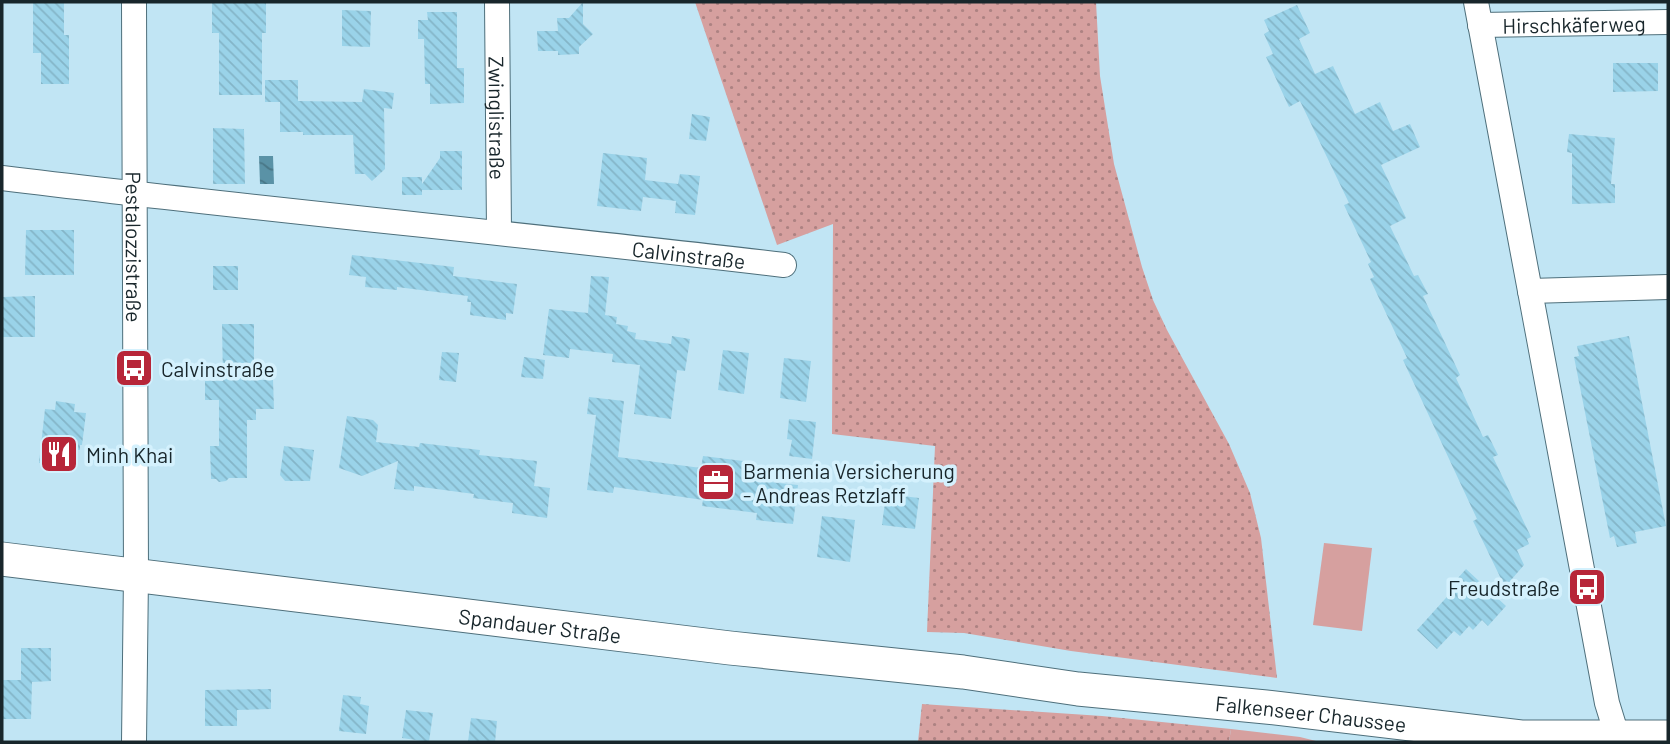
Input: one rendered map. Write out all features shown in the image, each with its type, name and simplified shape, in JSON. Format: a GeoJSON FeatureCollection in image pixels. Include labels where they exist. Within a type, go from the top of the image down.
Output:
{"type":"FeatureCollection","features":[{"type":"Feature","properties":{"kind":"main road","name":"Spandauer Straße"},"geometry":{"type":"LineString","coordinates":[[2,559],[730,648],[963,672],[1078,689]]}},
{"type":"Feature","properties":{"kind":"main road","name":"Falkenseer Chaussee"},"geometry":{"type":"LineString","coordinates":[[1078,689],[1266,707],[1521,737],[1618,740],[1668,737]]}},
{"type":"Feature","properties":{"kind":"street","name":"Pestalozzistraße"},"geometry":{"type":"LineString","coordinates":[[134,2],[134,742]]}},
{"type":"Feature","properties":{"kind":"street","name":"Zwinglistraße"},"geometry":{"type":"LineString","coordinates":[[497,2],[499,232]]}},
{"type":"Feature","properties":{"kind":"street","name":"Hirschkäferweg"},"geometry":{"type":"LineString","coordinates":[[1478,13],[1585,13],[1668,22]]}},
{"type":"Feature","properties":{"kind":"street"},"geometry":{"type":"LineString","coordinates":[[1478,13],[1607,703],[1618,740]]}},
{"type":"Feature","properties":{"kind":"street","name":"Calvinstraße"},"geometry":{"type":"LineString","coordinates":[[2,178],[783,265]]}},
{"type":"Feature","properties":{"kind":"street"},"geometry":{"type":"LineString","coordinates":[[1530,291],[1668,288]]}},
{"type":"Feature","properties":{"kind":"shaded area"},"geometry":{"type":"Polygon","coordinates":[[[695,2],[1096,2],[1100,76],[1114,164],[1153,300],[1229,444],[1250,493],[1261,538],[1277,678],[1071,651],[964,633],[927,632],[935,446],[832,434],[833,224],[777,245],[695,2]]]}},
{"type":"Feature","properties":{"kind":"shaded area"},"geometry":{"type":"Polygon","coordinates":[[[1324,543],[1372,548],[1362,631],[1313,625],[1324,543]]]}},
{"type":"Feature","properties":{"kind":"shaded area"},"geometry":{"type":"Polygon","coordinates":[[[922,704],[1102,716],[1231,729],[1229,742],[918,742],[922,704]]]}},
{"type":"Feature","properties":{"kind":"shaded area"},"geometry":{"type":"Polygon","coordinates":[[[1231,729],[1300,737],[1320,742],[1229,742],[1231,729]]]}},
{"type":"Feature","properties":{"kind":"water"},"geometry":{"type":"Polygon","coordinates":[[[259,156],[273,156],[274,184],[260,184],[259,156]]]}},
{"type":"Feature","properties":{"kind":"building"},"geometry":{"type":"Polygon","coordinates":[[[33,2],[64,2],[64,35],[69,35],[69,84],[41,84],[41,53],[33,53],[33,2]]]}},
{"type":"Feature","properties":{"kind":"building"},"geometry":{"type":"Polygon","coordinates":[[[212,2],[266,2],[266,33],[262,33],[262,95],[219,95],[219,33],[212,33],[212,2]]]}},
{"type":"Feature","properties":{"kind":"building"},"geometry":{"type":"Polygon","coordinates":[[[583,2],[583,24],[593,34],[579,47],[579,54],[558,55],[558,51],[538,51],[537,31],[558,31],[557,18],[569,18],[583,2]]]}},
{"type":"Feature","properties":{"kind":"building"},"geometry":{"type":"Polygon","coordinates":[[[1297,5],[1310,33],[1299,39],[1315,74],[1333,66],[1355,114],[1380,102],[1393,131],[1410,124],[1420,147],[1381,165],[1406,218],[1390,226],[1414,276],[1418,275],[1428,294],[1423,296],[1460,375],[1456,378],[1483,437],[1488,435],[1498,455],[1493,457],[1531,537],[1527,539],[1529,544],[1517,550],[1524,565],[1505,587],[1473,521],[1477,519],[1403,360],[1407,358],[1370,279],[1374,277],[1368,264],[1371,262],[1344,205],[1349,203],[1300,101],[1289,107],[1266,57],[1273,54],[1264,34],[1269,31],[1264,20],[1297,5]]]}},
{"type":"Feature","properties":{"kind":"building"},"geometry":{"type":"Polygon","coordinates":[[[342,10],[371,11],[370,47],[342,46],[342,10]]]}},
{"type":"Feature","properties":{"kind":"building"},"geometry":{"type":"Polygon","coordinates":[[[427,12],[457,12],[457,68],[464,68],[464,103],[430,104],[430,84],[425,84],[424,39],[418,39],[418,20],[428,20],[427,12]]]}},
{"type":"Feature","properties":{"kind":"building"},"geometry":{"type":"Polygon","coordinates":[[[1613,63],[1658,63],[1658,91],[1613,92],[1613,63]]]}},
{"type":"Feature","properties":{"kind":"building"},"geometry":{"type":"Polygon","coordinates":[[[265,80],[298,80],[298,101],[362,102],[364,89],[394,93],[392,109],[384,108],[385,169],[372,181],[365,174],[355,174],[353,135],[280,132],[280,102],[265,102],[265,80]]]}},
{"type":"Feature","properties":{"kind":"building"},"geometry":{"type":"Polygon","coordinates":[[[692,114],[710,117],[706,141],[689,139],[692,114]]]}},
{"type":"Feature","properties":{"kind":"building"},"geometry":{"type":"Polygon","coordinates":[[[213,128],[244,129],[245,184],[213,184],[213,128]]]}},
{"type":"Feature","properties":{"kind":"building"},"geometry":{"type":"Polygon","coordinates":[[[1569,134],[1615,138],[1611,184],[1615,184],[1615,203],[1572,204],[1572,153],[1567,152],[1569,134]]]}},
{"type":"Feature","properties":{"kind":"building"},"geometry":{"type":"Polygon","coordinates":[[[440,151],[462,151],[462,190],[422,190],[422,195],[402,195],[402,177],[422,177],[422,184],[440,158],[440,151]]]}},
{"type":"Feature","properties":{"kind":"building"},"geometry":{"type":"Polygon","coordinates":[[[603,153],[647,158],[645,180],[678,184],[680,174],[700,176],[695,215],[675,213],[676,201],[643,197],[641,211],[597,206],[603,153]]]}},
{"type":"Feature","properties":{"kind":"building"},"geometry":{"type":"Polygon","coordinates":[[[26,230],[74,230],[74,275],[25,275],[26,230]]]}},
{"type":"Feature","properties":{"kind":"building"},"geometry":{"type":"Polygon","coordinates":[[[352,255],[454,267],[453,276],[517,284],[513,314],[506,313],[506,320],[470,315],[471,302],[467,302],[468,296],[397,287],[397,290],[365,287],[366,277],[349,275],[352,255]]]}},
{"type":"Feature","properties":{"kind":"building"},"geometry":{"type":"Polygon","coordinates":[[[213,266],[238,266],[238,290],[213,290],[213,266]]]}},
{"type":"Feature","properties":{"kind":"building"},"geometry":{"type":"Polygon","coordinates":[[[591,276],[609,277],[605,315],[617,317],[616,324],[628,326],[627,331],[636,333],[635,339],[671,344],[672,336],[690,339],[685,371],[677,370],[671,419],[634,414],[640,365],[612,362],[613,354],[570,349],[569,358],[543,355],[549,309],[588,313],[591,276]]]}},
{"type":"Feature","properties":{"kind":"building"},"geometry":{"type":"Polygon","coordinates":[[[35,296],[35,337],[2,337],[2,297],[35,296]]]}},
{"type":"Feature","properties":{"kind":"building"},"geometry":{"type":"Polygon","coordinates":[[[222,324],[254,324],[254,380],[273,380],[274,409],[256,409],[256,420],[247,420],[247,478],[229,478],[219,482],[211,479],[210,446],[219,446],[219,400],[205,400],[205,381],[223,381],[222,324]]]}},
{"type":"Feature","properties":{"kind":"building"},"geometry":{"type":"Polygon","coordinates":[[[1629,336],[1666,526],[1635,532],[1637,543],[1617,547],[1614,536],[1610,538],[1574,357],[1579,356],[1577,346],[1629,336]]]}},
{"type":"Feature","properties":{"kind":"building"},"geometry":{"type":"Polygon","coordinates":[[[723,350],[749,353],[744,394],[718,390],[723,350]]]}},
{"type":"Feature","properties":{"kind":"building"},"geometry":{"type":"Polygon","coordinates":[[[442,352],[459,353],[456,382],[439,380],[442,352]]]}},
{"type":"Feature","properties":{"kind":"building"},"geometry":{"type":"Polygon","coordinates":[[[524,357],[545,360],[543,379],[521,377],[524,357]]]}},
{"type":"Feature","properties":{"kind":"building"},"geometry":{"type":"Polygon","coordinates":[[[784,358],[811,361],[806,402],[780,398],[784,358]]]}},
{"type":"Feature","properties":{"kind":"building"},"geometry":{"type":"Polygon","coordinates":[[[589,397],[624,401],[618,457],[701,468],[703,456],[751,462],[749,480],[798,485],[793,524],[756,520],[757,513],[702,506],[703,500],[614,487],[613,493],[587,490],[596,415],[587,414],[589,397]]]}},
{"type":"Feature","properties":{"kind":"building"},"geometry":{"type":"Polygon","coordinates":[[[56,401],[75,404],[74,412],[86,413],[82,445],[80,450],[66,449],[65,466],[39,463],[45,409],[55,410],[56,401]]]}},
{"type":"Feature","properties":{"kind":"building"},"geometry":{"type":"Polygon","coordinates":[[[347,416],[373,420],[378,425],[376,442],[419,447],[420,443],[480,450],[479,455],[537,461],[534,486],[550,488],[547,518],[512,513],[513,503],[473,498],[474,494],[414,486],[414,491],[394,489],[398,461],[362,476],[339,468],[347,416]]]}},
{"type":"Feature","properties":{"kind":"building"},"geometry":{"type":"Polygon","coordinates":[[[789,419],[816,422],[812,459],[789,456],[792,440],[787,439],[789,419]]]}},
{"type":"Feature","properties":{"kind":"building"},"geometry":{"type":"Polygon","coordinates":[[[284,446],[314,450],[310,481],[285,481],[280,475],[284,446]]]}},
{"type":"Feature","properties":{"kind":"building"},"geometry":{"type":"Polygon","coordinates":[[[886,494],[919,498],[915,529],[882,525],[886,494]]]}},
{"type":"Feature","properties":{"kind":"building"},"geometry":{"type":"Polygon","coordinates":[[[822,516],[855,520],[850,562],[817,557],[822,516]]]}},
{"type":"Feature","properties":{"kind":"building"},"geometry":{"type":"Polygon","coordinates":[[[1466,569],[1506,606],[1488,626],[1482,620],[1473,630],[1469,626],[1460,636],[1454,631],[1437,649],[1417,630],[1454,589],[1451,586],[1466,569]]]}},
{"type":"Feature","properties":{"kind":"building"},"geometry":{"type":"Polygon","coordinates":[[[21,648],[51,648],[51,681],[32,682],[31,719],[2,719],[2,680],[21,680],[21,648]]]}},
{"type":"Feature","properties":{"kind":"building"},"geometry":{"type":"Polygon","coordinates":[[[271,689],[271,709],[237,710],[237,726],[205,726],[205,690],[271,689]]]}},
{"type":"Feature","properties":{"kind":"building"},"geometry":{"type":"Polygon","coordinates":[[[343,695],[361,697],[360,704],[369,706],[366,734],[339,731],[343,695]]]}},
{"type":"Feature","properties":{"kind":"building"},"geometry":{"type":"Polygon","coordinates":[[[406,710],[433,713],[429,742],[402,738],[406,710]]]}},
{"type":"Feature","properties":{"kind":"building"},"geometry":{"type":"Polygon","coordinates":[[[471,718],[497,721],[495,742],[468,742],[471,718]]]}},
{"type":"Feature","properties":{"kind":"place","name":"Calvinstraße"},"geometry":{"type":"Point","coordinates":[134,368]}},
{"type":"Feature","properties":{"kind":"place","name":"Minh Khai"},"geometry":{"type":"Point","coordinates":[59,454]}},
{"type":"Feature","properties":{"kind":"place","name":"Barmenia Versicherung - Andreas Retzlaff"},"geometry":{"type":"Point","coordinates":[716,482]}},
{"type":"Feature","properties":{"kind":"place","name":"Freudstraße"},"geometry":{"type":"Point","coordinates":[1587,587]}}]}
